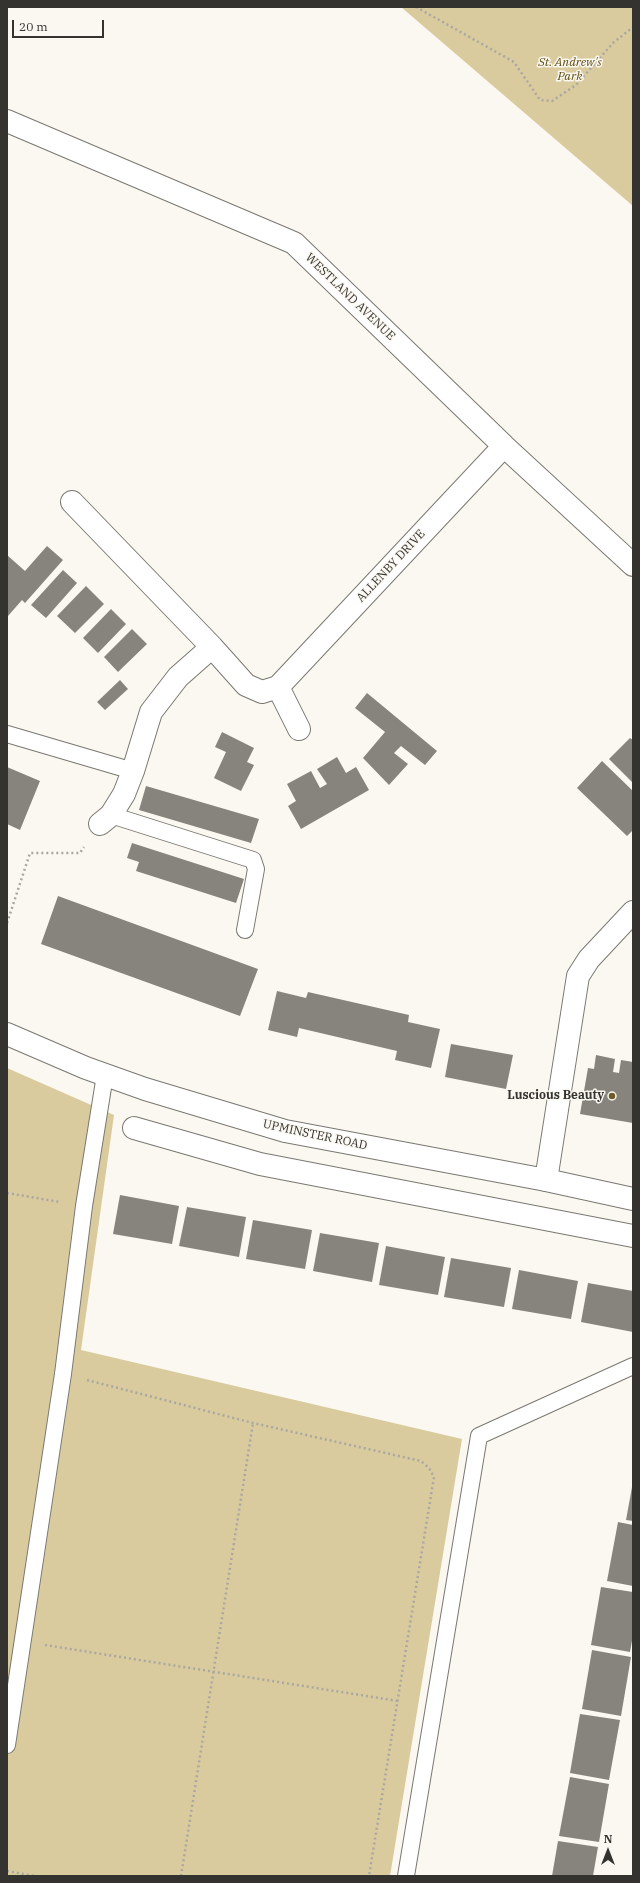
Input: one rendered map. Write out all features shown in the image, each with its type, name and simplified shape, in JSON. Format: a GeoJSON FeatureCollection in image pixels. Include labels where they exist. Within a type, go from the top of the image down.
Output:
{"type":"FeatureCollection","features":[{"type":"Feature","properties":{"kind":"street","name":"WESTLAND AVENUE"},"geometry":{"type":"LineString","coordinates":[[7,121],[294,242],[504,446],[633,565]]}},
{"type":"Feature","properties":{"kind":"street","name":"ALLENBY DRIVE"},"geometry":{"type":"LineString","coordinates":[[278,687],[504,446]]}},
{"type":"Feature","properties":{"kind":"street"},"geometry":{"type":"LineString","coordinates":[[72,502],[212,647],[246,685],[262,692],[278,687],[299,729]]}},
{"type":"Feature","properties":{"kind":"street"},"geometry":{"type":"LineString","coordinates":[[106,820],[124,794],[133,771],[151,712],[178,677],[212,647]]}},
{"type":"Feature","properties":{"kind":"street"},"geometry":{"type":"LineString","coordinates":[[546,1180],[578,976],[589,960],[633,912]]}},
{"type":"Feature","properties":{"kind":"street","name":"UPMINSTER ROAD"},"geometry":{"type":"LineString","coordinates":[[7,1034],[105,1075],[145,1089],[285,1130],[546,1180],[633,1199]]}},
{"type":"Feature","properties":{"kind":"street"},"geometry":{"type":"LineString","coordinates":[[134,1128],[260,1164],[633,1236]]}},
{"type":"Feature","properties":{"kind":"lane"},"geometry":{"type":"LineString","coordinates":[[7,734],[133,771]]}},
{"type":"Feature","properties":{"kind":"lane"},"geometry":{"type":"LineString","coordinates":[[106,820],[253,860],[256,869],[245,930]]}},
{"type":"Feature","properties":{"kind":"lane"},"geometry":{"type":"LineString","coordinates":[[7,1745],[63,1374],[84,1206],[105,1075]]}},
{"type":"Feature","properties":{"kind":"lane"},"geometry":{"type":"LineString","coordinates":[[406,1876],[479,1436],[633,1366]]}},
{"type":"Feature","properties":{"kind":"path"},"geometry":{"type":"LineString","coordinates":[[416,7],[514,62],[540,100],[552,101],[576,85],[612,43],[633,27]]}},
{"type":"Feature","properties":{"kind":"path"},"geometry":{"type":"LineString","coordinates":[[7,923],[30,853],[80,853],[106,820]]}},
{"type":"Feature","properties":{"kind":"path"},"geometry":{"type":"LineString","coordinates":[[7,1193],[84,1206]]}},
{"type":"Feature","properties":{"kind":"path"},"geometry":{"type":"LineString","coordinates":[[63,1374],[253,1423],[421,1461],[429,1468],[434,1477],[369,1876]]}},
{"type":"Feature","properties":{"kind":"path"},"geometry":{"type":"LineString","coordinates":[[181,1876],[253,1423]]}},
{"type":"Feature","properties":{"kind":"path"},"geometry":{"type":"LineString","coordinates":[[23,1642],[398,1701]]}},
{"type":"Feature","properties":{"kind":"path"},"geometry":{"type":"LineString","coordinates":[[7,1871],[35,1876]]}},
{"type":"Feature","properties":{"kind":"green space","name":"St. Andrew's Park"},"geometry":{"type":"Polygon","coordinates":[[[401,7],[633,7],[633,206],[401,7]]]}},
{"type":"Feature","properties":{"kind":"green space"},"geometry":{"type":"Polygon","coordinates":[[[7,1068],[114,1115],[81,1350],[462,1439],[390,1876],[7,1876],[7,1068]]]}},
{"type":"Feature","properties":{"kind":"building"},"geometry":{"type":"Polygon","coordinates":[[[47,546],[63,560],[25,603],[22,600],[8,616],[7,555],[25,571],[47,546]]]}},
{"type":"Feature","properties":{"kind":"building"},"geometry":{"type":"Polygon","coordinates":[[[63,570],[77,583],[46,618],[31,605],[63,570]]]}},
{"type":"Feature","properties":{"kind":"building"},"geometry":{"type":"Polygon","coordinates":[[[86,586],[104,604],[75,633],[57,616],[86,586]]]}},
{"type":"Feature","properties":{"kind":"building"},"geometry":{"type":"Polygon","coordinates":[[[111,609],[126,624],[98,653],[83,638],[111,609]]]}},
{"type":"Feature","properties":{"kind":"building"},"geometry":{"type":"Polygon","coordinates":[[[132,629],[147,644],[118,672],[104,657],[132,629]]]}},
{"type":"Feature","properties":{"kind":"building"},"geometry":{"type":"Polygon","coordinates":[[[120,680],[128,689],[105,710],[97,702],[120,680]]]}},
{"type":"Feature","properties":{"kind":"building"},"geometry":{"type":"Polygon","coordinates":[[[367,693],[437,751],[425,765],[401,746],[394,753],[408,764],[389,785],[363,758],[385,732],[355,708],[367,693]]]}},
{"type":"Feature","properties":{"kind":"building"},"geometry":{"type":"Polygon","coordinates":[[[222,732],[254,748],[247,762],[254,765],[241,791],[214,778],[226,752],[215,747],[222,732]]]}},
{"type":"Feature","properties":{"kind":"building"},"geometry":{"type":"Polygon","coordinates":[[[630,738],[633,740],[633,783],[609,759],[630,738]]]}},
{"type":"Feature","properties":{"kind":"building"},"geometry":{"type":"Polygon","coordinates":[[[337,757],[346,773],[356,767],[369,790],[301,829],[288,806],[296,801],[287,784],[311,771],[320,788],[327,784],[317,769],[337,757]]]}},
{"type":"Feature","properties":{"kind":"building"},"geometry":{"type":"Polygon","coordinates":[[[602,761],[633,791],[633,830],[627,836],[577,788],[602,761]]]}},
{"type":"Feature","properties":{"kind":"building"},"geometry":{"type":"Polygon","coordinates":[[[7,767],[40,781],[20,830],[7,824],[7,767]]]}},
{"type":"Feature","properties":{"kind":"building"},"geometry":{"type":"Polygon","coordinates":[[[146,786],[259,819],[251,843],[139,810],[146,786]]]}},
{"type":"Feature","properties":{"kind":"building"},"geometry":{"type":"Polygon","coordinates":[[[132,843],[244,879],[236,903],[136,871],[139,862],[127,858],[132,843]]]}},
{"type":"Feature","properties":{"kind":"building"},"geometry":{"type":"Polygon","coordinates":[[[58,896],[258,969],[240,1016],[41,944],[58,896]]]}},
{"type":"Feature","properties":{"kind":"building"},"geometry":{"type":"Polygon","coordinates":[[[277,991],[306,998],[308,992],[409,1015],[408,1022],[440,1029],[431,1068],[395,1060],[397,1051],[299,1028],[297,1037],[268,1030],[277,991]]]}},
{"type":"Feature","properties":{"kind":"building"},"geometry":{"type":"Polygon","coordinates":[[[451,1044],[513,1055],[506,1089],[445,1077],[451,1044]]]}},
{"type":"Feature","properties":{"kind":"building"},"geometry":{"type":"Polygon","coordinates":[[[596,1055],[615,1059],[613,1072],[619,1073],[621,1060],[633,1062],[633,1123],[580,1114],[588,1068],[594,1069],[596,1055]]]}},
{"type":"Feature","properties":{"kind":"building"},"geometry":{"type":"Polygon","coordinates":[[[120,1195],[179,1206],[172,1244],[113,1234],[120,1195]]]}},
{"type":"Feature","properties":{"kind":"building"},"geometry":{"type":"Polygon","coordinates":[[[187,1207],[246,1217],[239,1257],[179,1246],[187,1207]]]}},
{"type":"Feature","properties":{"kind":"building"},"geometry":{"type":"Polygon","coordinates":[[[253,1220],[312,1230],[305,1269],[246,1259],[253,1220]]]}},
{"type":"Feature","properties":{"kind":"building"},"geometry":{"type":"Polygon","coordinates":[[[320,1233],[379,1243],[372,1282],[313,1271],[320,1233]]]}},
{"type":"Feature","properties":{"kind":"building"},"geometry":{"type":"Polygon","coordinates":[[[386,1246],[445,1257],[438,1295],[379,1285],[386,1246]]]}},
{"type":"Feature","properties":{"kind":"building"},"geometry":{"type":"Polygon","coordinates":[[[451,1258],[511,1268],[504,1307],[444,1297],[451,1258]]]}},
{"type":"Feature","properties":{"kind":"building"},"geometry":{"type":"Polygon","coordinates":[[[519,1270],[578,1281],[571,1319],[512,1309],[519,1270]]]}},
{"type":"Feature","properties":{"kind":"building"},"geometry":{"type":"Polygon","coordinates":[[[588,1283],[633,1291],[633,1332],[581,1322],[588,1283]]]}},
{"type":"Feature","properties":{"kind":"building"},"geometry":{"type":"Polygon","coordinates":[[[633,1487],[633,1521],[626,1520],[633,1487]]]}},
{"type":"Feature","properties":{"kind":"building"},"geometry":{"type":"Polygon","coordinates":[[[618,1522],[633,1525],[633,1586],[607,1581],[618,1522]]]}},
{"type":"Feature","properties":{"kind":"building"},"geometry":{"type":"Polygon","coordinates":[[[601,1587],[633,1592],[633,1635],[630,1652],[591,1645],[601,1587]]]}},
{"type":"Feature","properties":{"kind":"building"},"geometry":{"type":"Polygon","coordinates":[[[592,1650],[631,1657],[621,1716],[582,1709],[592,1650]]]}},
{"type":"Feature","properties":{"kind":"building"},"geometry":{"type":"Polygon","coordinates":[[[580,1714],[620,1720],[609,1780],[570,1773],[580,1714]]]}},
{"type":"Feature","properties":{"kind":"building"},"geometry":{"type":"Polygon","coordinates":[[[570,1777],[609,1784],[599,1842],[559,1836],[570,1777]]]}},
{"type":"Feature","properties":{"kind":"building"},"geometry":{"type":"Polygon","coordinates":[[[558,1841],[598,1847],[593,1876],[552,1876],[558,1841]]]}},
{"type":"Feature","properties":{"kind":"place","name":"Luscious Beauty"},"geometry":{"type":"Point","coordinates":[612,1096]}}]}
